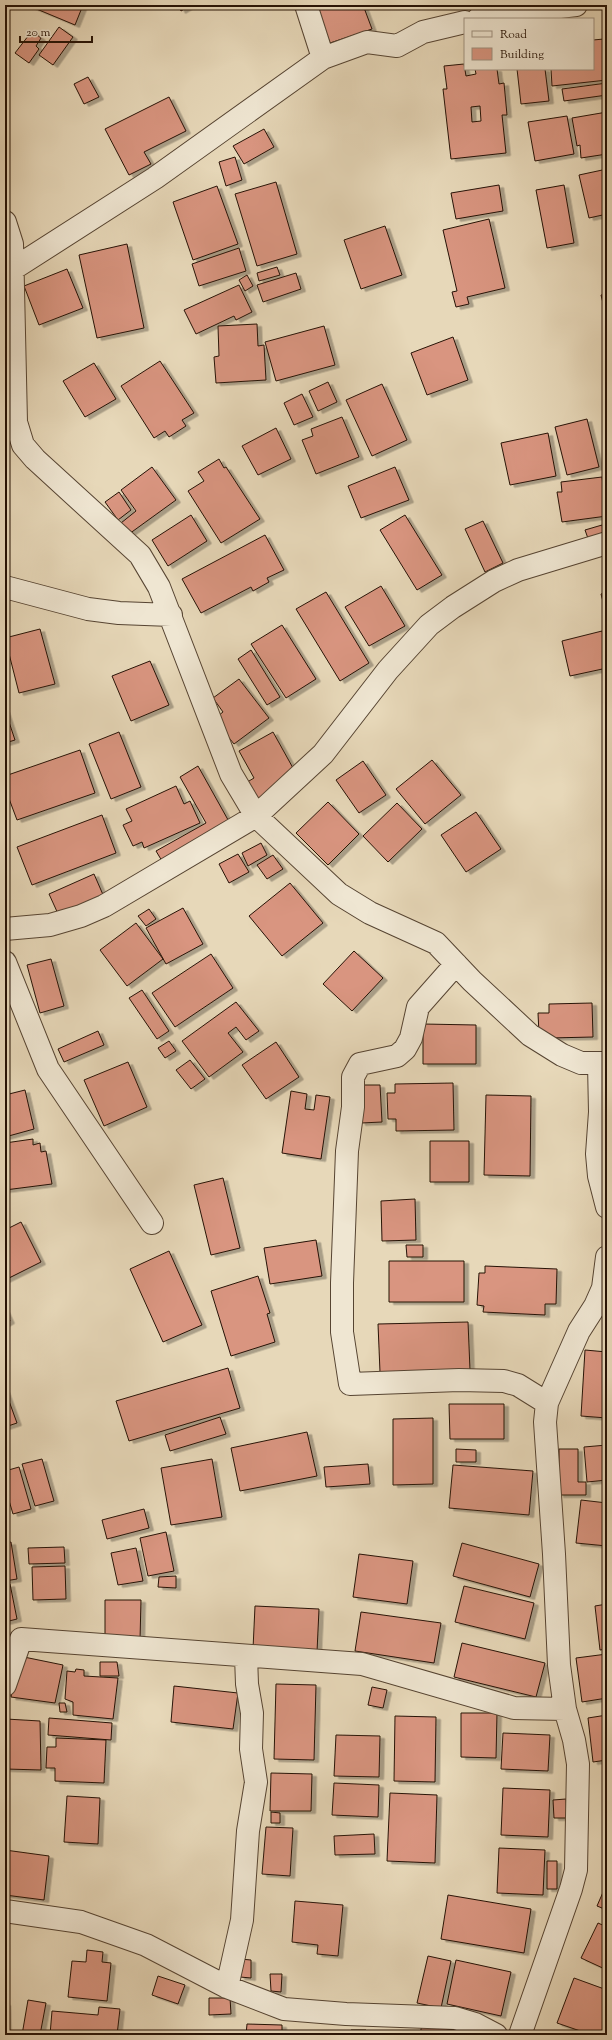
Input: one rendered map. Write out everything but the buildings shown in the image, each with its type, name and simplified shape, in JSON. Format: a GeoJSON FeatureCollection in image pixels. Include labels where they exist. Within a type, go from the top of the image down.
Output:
{"type":"FeatureCollection","features":[{"type":"Feature","properties":{"kind":"street"},"geometry":{"type":"LineString","coordinates":[[306,5],[323,58]]}},
{"type":"Feature","properties":{"kind":"street"},"geometry":{"type":"LineString","coordinates":[[483,18],[576,5]]}},
{"type":"Feature","properties":{"kind":"street"},"geometry":{"type":"LineString","coordinates":[[13,269],[65,234],[155,178],[323,58],[367,42],[397,46],[423,32],[464,22]]}},
{"type":"Feature","properties":{"kind":"street"},"geometry":{"type":"LineString","coordinates":[[5,222],[12,244],[16,422],[23,445],[35,459],[140,555],[159,587],[231,774],[256,816],[339,894],[370,912],[436,943],[530,1035],[562,1055],[582,1063],[603,1063],[597,1154],[599,1176],[607,1207]]}},
{"type":"Feature","properties":{"kind":"street"},"geometry":{"type":"LineString","coordinates":[[5,929],[50,925],[80,916],[104,906],[256,816],[323,754],[388,670],[429,625],[453,607],[494,582],[518,570],[607,543]]}},
{"type":"Feature","properties":{"kind":"street"},"geometry":{"type":"LineString","coordinates":[[5,587],[88,609],[119,613],[170,615]]}},
{"type":"Feature","properties":{"kind":"street"},"geometry":{"type":"LineString","coordinates":[[5,962],[48,1069],[152,1223]]}},
{"type":"Feature","properties":{"kind":"street"},"geometry":{"type":"LineString","coordinates":[[456,964],[418,1007],[411,1038],[405,1049],[397,1056],[360,1064],[353,1077],[353,1107],[348,1151],[342,1283],[342,1332],[350,1384],[459,1380],[504,1381],[518,1385],[547,1402]]}},
{"type":"Feature","properties":{"kind":"street"},"geometry":{"type":"LineString","coordinates":[[520,2035],[571,1889],[576,1870],[578,1764],[574,1740],[565,1709],[559,1665],[554,1554],[545,1422],[547,1402],[579,1331],[595,1306],[603,1288],[607,1257]]}},
{"type":"Feature","properties":{"kind":"street"},"geometry":{"type":"LineString","coordinates":[[5,1685],[21,1639],[362,1664],[514,1708],[565,1709]]}},
{"type":"Feature","properties":{"kind":"street"},"geometry":{"type":"LineString","coordinates":[[227,1988],[242,1920],[248,1831],[256,1782],[252,1749],[252,1713],[247,1684],[246,1656]]}},
{"type":"Feature","properties":{"kind":"street"},"geometry":{"type":"LineString","coordinates":[[5,1911],[88,1924],[146,1945],[227,1988],[284,2008],[346,2014],[455,2018],[475,2024],[496,2035]]}}]}
